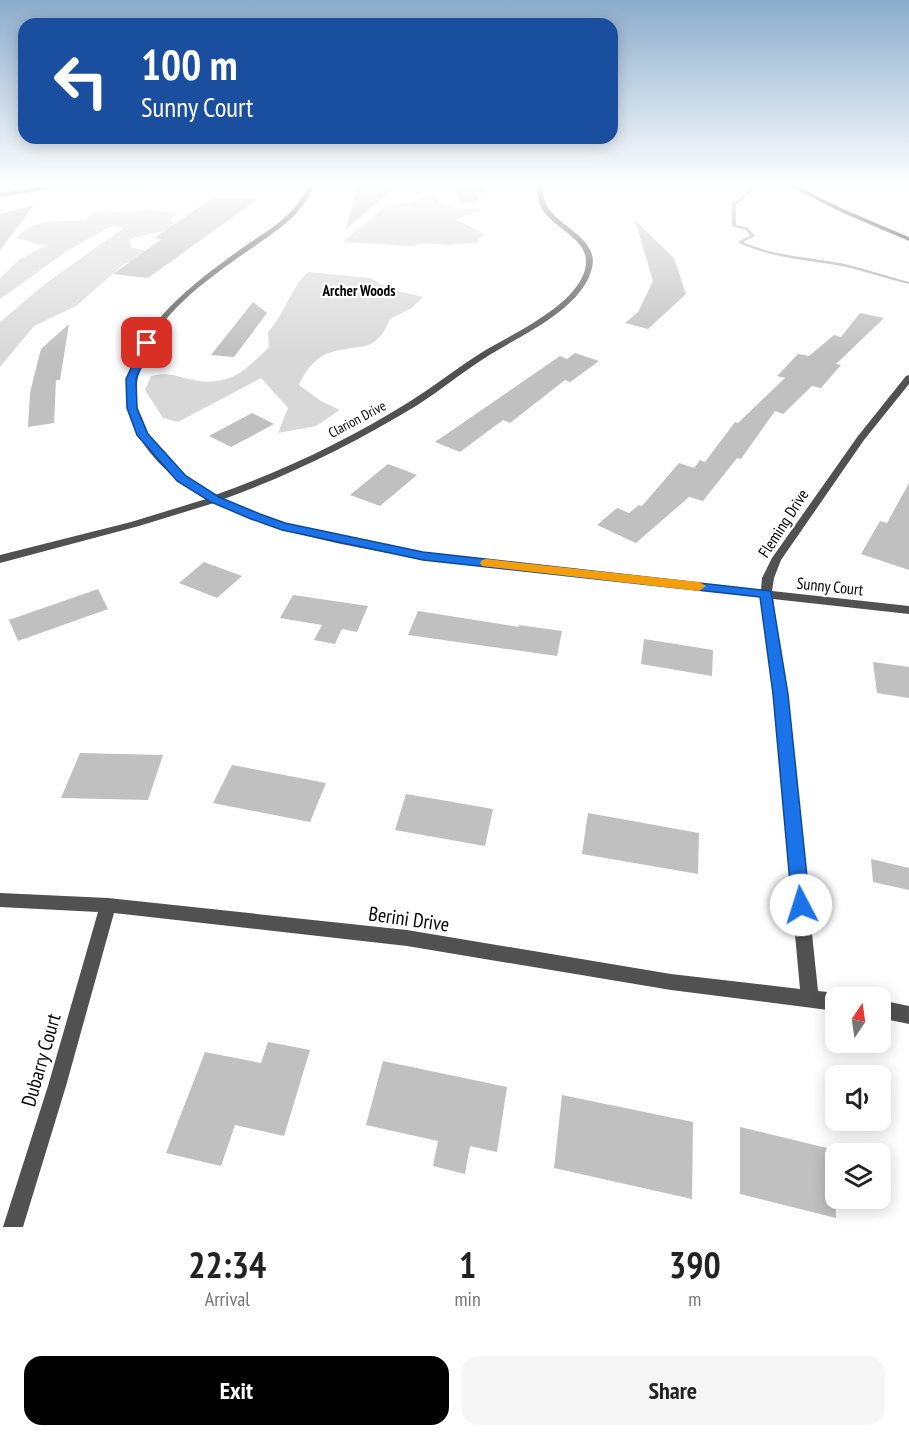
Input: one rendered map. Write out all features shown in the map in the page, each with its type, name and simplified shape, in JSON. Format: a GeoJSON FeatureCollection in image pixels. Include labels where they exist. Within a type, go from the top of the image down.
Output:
{"type":"FeatureCollection","features":[{"type":"Feature","properties":{"kind":"street","name":"Sunny Court"},"geometry":{"type":"LineString","coordinates":[[259,240],[229,261],[163,318],[147,343],[131,379],[132,408],[143,435],[182,479],[215,499],[282,526],[392,551],[909,610]]}},
{"type":"Feature","properties":{"kind":"street","name":"Clarion Drive"},"geometry":{"type":"LineString","coordinates":[[0,559],[215,499],[306,460],[387,419],[548,316],[577,290],[588,270],[590,259],[579,240]]}},
{"type":"Feature","properties":{"kind":"street","name":"Fleming Drive"},"geometry":{"type":"LineString","coordinates":[[810,999],[780,694],[766,594],[768,578],[776,560],[861,438],[909,378]]}},
{"type":"Feature","properties":{"kind":"street","name":"Berini Drive"},"geometry":{"type":"LineString","coordinates":[[0,900],[108,905],[407,938],[671,982],[825,1001]]}},
{"type":"Feature","properties":{"kind":"street","name":"Dubarry Court"},"geometry":{"type":"LineString","coordinates":[[13,1227],[57,1086],[108,905]]}},
{"type":"Feature","properties":{"kind":"street"},"geometry":{"type":"LineString","coordinates":[[891,1011],[909,1014]]}},
{"type":"Feature","properties":{"kind":"shaded area"},"geometry":{"type":"Polygon","coordinates":[[[25,240],[86,240],[67,251],[0,299],[0,278],[20,259],[45,246],[25,240]]]}},
{"type":"Feature","properties":{"kind":"shaded area"},"geometry":{"type":"Polygon","coordinates":[[[106,240],[130,240],[131,247],[155,253],[124,264],[76,306],[34,326],[0,367],[0,322],[45,284],[106,240]]]}},
{"type":"Feature","properties":{"kind":"shaded area"},"geometry":{"type":"Polygon","coordinates":[[[478,240],[476,243],[449,245],[424,243],[411,246],[343,242],[478,240]]]}},
{"type":"Feature","properties":{"kind":"shaded area"},"geometry":{"type":"Polygon","coordinates":[[[308,272],[370,278],[389,289],[423,297],[412,308],[390,319],[379,338],[373,343],[326,354],[304,374],[299,385],[321,401],[340,410],[316,426],[278,433],[288,408],[261,378],[178,422],[163,418],[145,390],[151,376],[168,374],[205,382],[235,376],[252,364],[269,347],[268,332],[308,272]]]}},
{"type":"Feature","properties":{"kind":"building"},"geometry":{"type":"Polygon","coordinates":[[[0,240],[7,240],[0,250],[0,240]]]}},
{"type":"Feature","properties":{"kind":"building"},"geometry":{"type":"Polygon","coordinates":[[[160,240],[201,240],[148,278],[113,274],[160,240]]]}},
{"type":"Feature","properties":{"kind":"building"},"geometry":{"type":"Polygon","coordinates":[[[641,240],[656,240],[674,258],[686,294],[648,329],[625,323],[638,312],[653,281],[641,240]]]}},
{"type":"Feature","properties":{"kind":"building"},"geometry":{"type":"Polygon","coordinates":[[[253,302],[267,313],[234,357],[211,355],[253,302]]]}},
{"type":"Feature","properties":{"kind":"building"},"geometry":{"type":"Polygon","coordinates":[[[860,313],[884,318],[836,364],[841,365],[821,388],[812,386],[783,414],[775,411],[741,459],[737,458],[703,501],[689,497],[636,543],[597,525],[617,508],[629,513],[639,505],[642,506],[679,463],[694,468],[700,460],[705,462],[735,422],[738,423],[785,378],[777,376],[798,354],[809,356],[834,335],[841,337],[860,313]]]}},
{"type":"Feature","properties":{"kind":"building"},"geometry":{"type":"Polygon","coordinates":[[[69,324],[60,380],[56,380],[54,423],[28,427],[30,393],[41,349],[69,324]]]}},
{"type":"Feature","properties":{"kind":"building"},"geometry":{"type":"Polygon","coordinates":[[[575,353],[599,361],[570,382],[565,380],[510,423],[503,420],[460,452],[435,442],[560,356],[567,359],[575,353]]]}},
{"type":"Feature","properties":{"kind":"building"},"geometry":{"type":"Polygon","coordinates":[[[252,413],[274,424],[231,447],[209,436],[252,413]]]}},
{"type":"Feature","properties":{"kind":"building"},"geometry":{"type":"Polygon","coordinates":[[[388,464],[417,475],[380,506],[350,495],[388,464]]]}},
{"type":"Feature","properties":{"kind":"building"},"geometry":{"type":"Polygon","coordinates":[[[909,483],[909,570],[861,554],[880,521],[887,523],[909,483]]]}},
{"type":"Feature","properties":{"kind":"building"},"geometry":{"type":"Polygon","coordinates":[[[204,562],[242,576],[217,598],[179,583],[204,562]]]}},
{"type":"Feature","properties":{"kind":"building"},"geometry":{"type":"Polygon","coordinates":[[[98,589],[108,609],[18,641],[9,620],[98,589]]]}},
{"type":"Feature","properties":{"kind":"building"},"geometry":{"type":"Polygon","coordinates":[[[293,595],[368,606],[357,632],[342,629],[335,644],[314,640],[322,625],[280,618],[293,595]]]}},
{"type":"Feature","properties":{"kind":"building"},"geometry":{"type":"Polygon","coordinates":[[[418,611],[519,627],[519,625],[562,631],[557,656],[408,635],[418,611]]]}},
{"type":"Feature","properties":{"kind":"building"},"geometry":{"type":"Polygon","coordinates":[[[644,639],[713,650],[712,676],[641,664],[644,639]]]}},
{"type":"Feature","properties":{"kind":"building"},"geometry":{"type":"Polygon","coordinates":[[[873,662],[909,667],[909,698],[877,693],[873,662]]]}},
{"type":"Feature","properties":{"kind":"building"},"geometry":{"type":"Polygon","coordinates":[[[80,753],[163,755],[148,800],[61,798],[80,753]]]}},
{"type":"Feature","properties":{"kind":"building"},"geometry":{"type":"Polygon","coordinates":[[[232,765],[326,783],[310,822],[213,803],[232,765]]]}},
{"type":"Feature","properties":{"kind":"building"},"geometry":{"type":"Polygon","coordinates":[[[406,794],[493,809],[485,846],[395,830],[406,794]]]}},
{"type":"Feature","properties":{"kind":"building"},"geometry":{"type":"Polygon","coordinates":[[[588,813],[699,833],[698,874],[582,854],[588,813]]]}},
{"type":"Feature","properties":{"kind":"building"},"geometry":{"type":"Polygon","coordinates":[[[871,859],[909,868],[909,890],[873,882],[871,859]]]}},
{"type":"Feature","properties":{"kind":"building"},"geometry":{"type":"Polygon","coordinates":[[[268,1042],[310,1050],[284,1136],[235,1125],[221,1166],[166,1153],[205,1052],[261,1063],[268,1042]]]}},
{"type":"Feature","properties":{"kind":"building"},"geometry":{"type":"Polygon","coordinates":[[[383,1061],[507,1087],[497,1152],[470,1146],[465,1174],[433,1166],[438,1141],[366,1125],[383,1061]]]}},
{"type":"Feature","properties":{"kind":"building"},"geometry":{"type":"Polygon","coordinates":[[[562,1095],[693,1122],[692,1199],[554,1168],[562,1095]]]}},
{"type":"Feature","properties":{"kind":"building"},"geometry":{"type":"Polygon","coordinates":[[[740,1127],[825,1148],[825,1209],[836,1209],[836,1218],[740,1194],[740,1127]]]}},
{"type":"Feature","properties":{"kind":"waterway"},"geometry":{"type":"LineString","coordinates":[[744,240],[740,242],[764,251],[845,266],[909,283]]}},
{"type":"Feature","properties":{"kind":"slow traffic"},"geometry":{"type":"LineString","coordinates":[[486,563],[699,586]]}},
{"type":"Feature","properties":{"kind":"district","name":"Archer Woods"},"geometry":{"type":"Point","coordinates":[359,291]}},
{"type":"Feature","properties":{"kind":"route"},"geometry":{"type":"LineString","coordinates":[[147,343],[131,379],[132,408],[143,435],[166,464],[182,479],[215,499],[256,516],[282,526],[423,556],[766,594],[780,694],[801,905]]}}]}
